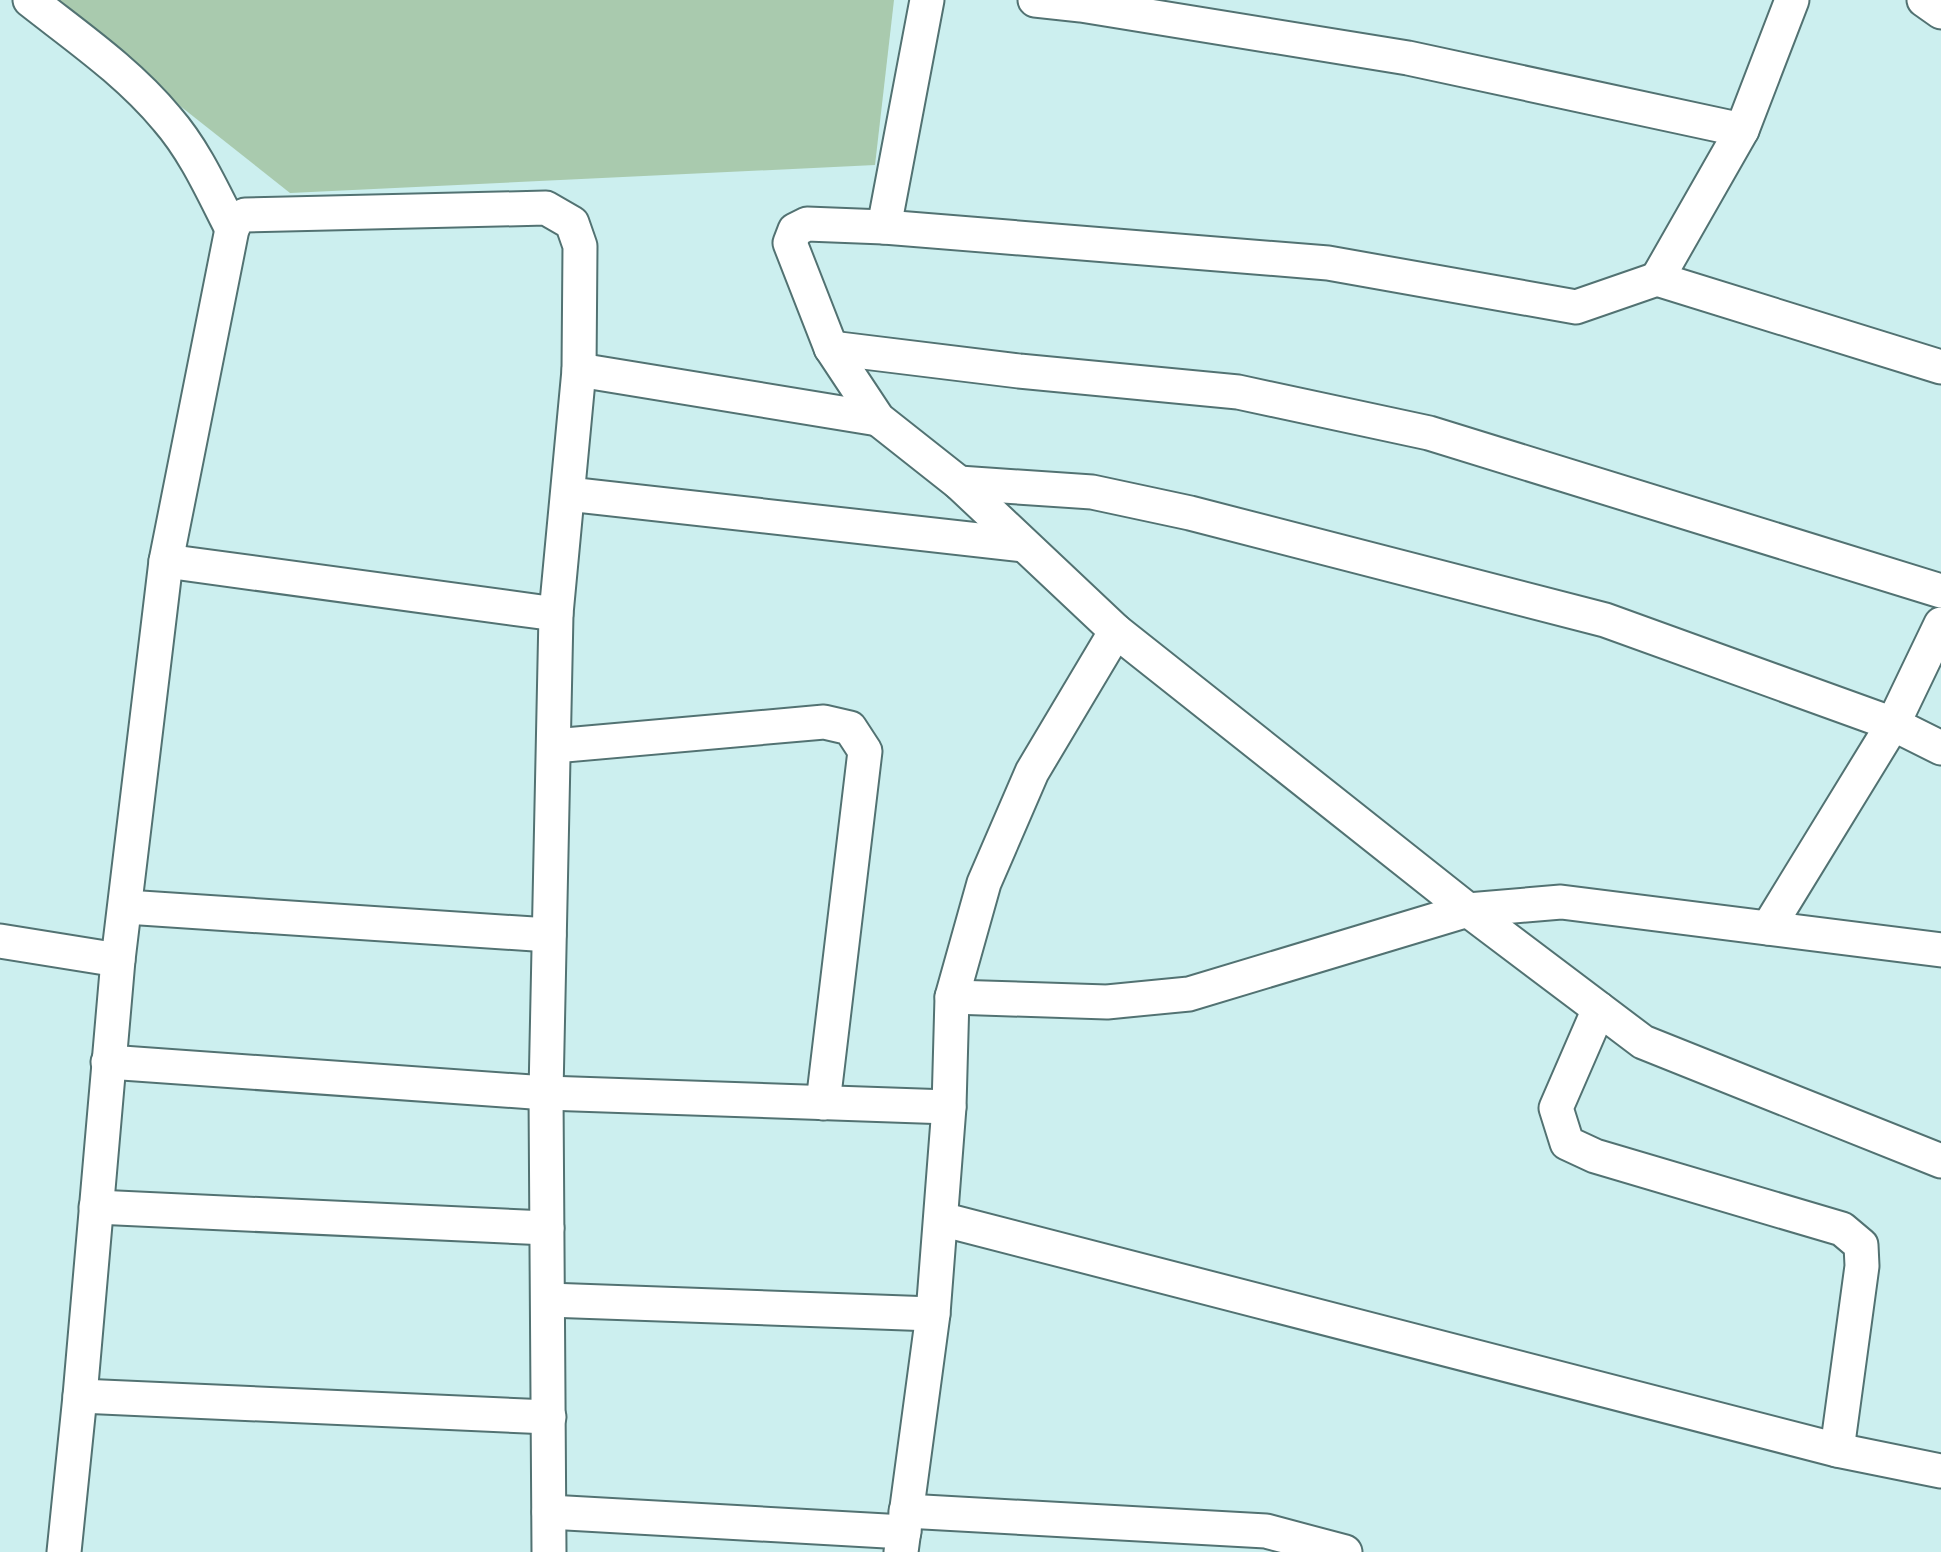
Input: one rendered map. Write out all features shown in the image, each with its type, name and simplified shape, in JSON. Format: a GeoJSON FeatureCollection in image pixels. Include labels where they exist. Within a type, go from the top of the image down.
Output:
{"type":"FeatureCollection","features":[{"type":"Feature","properties":{"kind":"street"},"geometry":{"type":"LineString","coordinates":[[30,0],[122,72],[168,120],[198,166],[232,229]]}},
{"type":"Feature","properties":{"kind":"street"},"geometry":{"type":"LineString","coordinates":[[884,227],[927,0]]}},
{"type":"Feature","properties":{"kind":"street"},"geometry":{"type":"LineString","coordinates":[[1035,0],[1095,7],[1408,58],[1742,130]]}},
{"type":"Feature","properties":{"kind":"street"},"geometry":{"type":"LineString","coordinates":[[1657,279],[1742,130],[1792,0]]}},
{"type":"Feature","properties":{"kind":"street"},"geometry":{"type":"LineString","coordinates":[[1924,0],[1941,12]]}},
{"type":"Feature","properties":{"kind":"street"},"geometry":{"type":"LineString","coordinates":[[64,1552],[118,960],[166,561],[232,229],[237,219],[245,215],[546,208],[572,223],[580,246],[579,370],[556,614],[546,1093],[549,1552]]}},
{"type":"Feature","properties":{"kind":"street"},"geometry":{"type":"LineString","coordinates":[[1941,367],[1657,279],[1576,307],[1328,263],[884,227],[807,224],[794,230],[790,243],[831,348],[878,419],[959,483],[1116,631],[1468,910],[1643,1042],[1941,1161]]}},
{"type":"Feature","properties":{"kind":"street"},"geometry":{"type":"LineString","coordinates":[[831,348],[1019,371],[1238,391],[1429,433],[1941,591]]}},
{"type":"Feature","properties":{"kind":"street"},"geometry":{"type":"LineString","coordinates":[[579,370],[878,419]]}},
{"type":"Feature","properties":{"kind":"street"},"geometry":{"type":"LineString","coordinates":[[959,483],[1092,492],[1217,519],[1605,620],[1893,724],[1941,748]]}},
{"type":"Feature","properties":{"kind":"street"},"geometry":{"type":"LineString","coordinates":[[568,494],[1023,545]]}},
{"type":"Feature","properties":{"kind":"street"},"geometry":{"type":"LineString","coordinates":[[166,561],[556,614]]}},
{"type":"Feature","properties":{"kind":"street"},"geometry":{"type":"LineString","coordinates":[[1768,928],[1893,724],[1941,624]]}},
{"type":"Feature","properties":{"kind":"street"},"geometry":{"type":"LineString","coordinates":[[904,1532],[933,1314],[949,1107],[952,997],[984,883],[1032,772],[1116,631]]}},
{"type":"Feature","properties":{"kind":"street"},"geometry":{"type":"LineString","coordinates":[[554,746],[824,722],[850,727],[864,751],[823,1103]]}},
{"type":"Feature","properties":{"kind":"street"},"geometry":{"type":"LineString","coordinates":[[952,997],[1107,1002],[1189,994],[1468,910],[1562,902],[1941,950]]}},
{"type":"Feature","properties":{"kind":"street"},"geometry":{"type":"LineString","coordinates":[[125,908],[549,935]]}},
{"type":"Feature","properties":{"kind":"street"},"geometry":{"type":"LineString","coordinates":[[0,941],[118,960]]}},
{"type":"Feature","properties":{"kind":"street"},"geometry":{"type":"LineString","coordinates":[[1599,1009],[1556,1108],[1567,1143],[1595,1156],[1842,1229],[1861,1245],[1862,1266],[1838,1450]]}},
{"type":"Feature","properties":{"kind":"street"},"geometry":{"type":"LineString","coordinates":[[108,1062],[546,1093],[949,1107]]}},
{"type":"Feature","properties":{"kind":"street"},"geometry":{"type":"LineString","coordinates":[[96,1207],[547,1228]]}},
{"type":"Feature","properties":{"kind":"street"},"geometry":{"type":"LineString","coordinates":[[941,1219],[1838,1450],[1941,1471]]}},
{"type":"Feature","properties":{"kind":"street"},"geometry":{"type":"LineString","coordinates":[[548,1300],[933,1314]]}},
{"type":"Feature","properties":{"kind":"street"},"geometry":{"type":"LineString","coordinates":[[80,1396],[548,1417]]}},
{"type":"Feature","properties":{"kind":"street"},"geometry":{"type":"LineString","coordinates":[[549,1512],[904,1532],[1265,1542],[1345,1552]]}},
{"type":"Feature","properties":{"kind":"green space"},"geometry":{"type":"Polygon","coordinates":[[[46,0],[894,0],[875,165],[290,193],[46,0]]]}}]}
